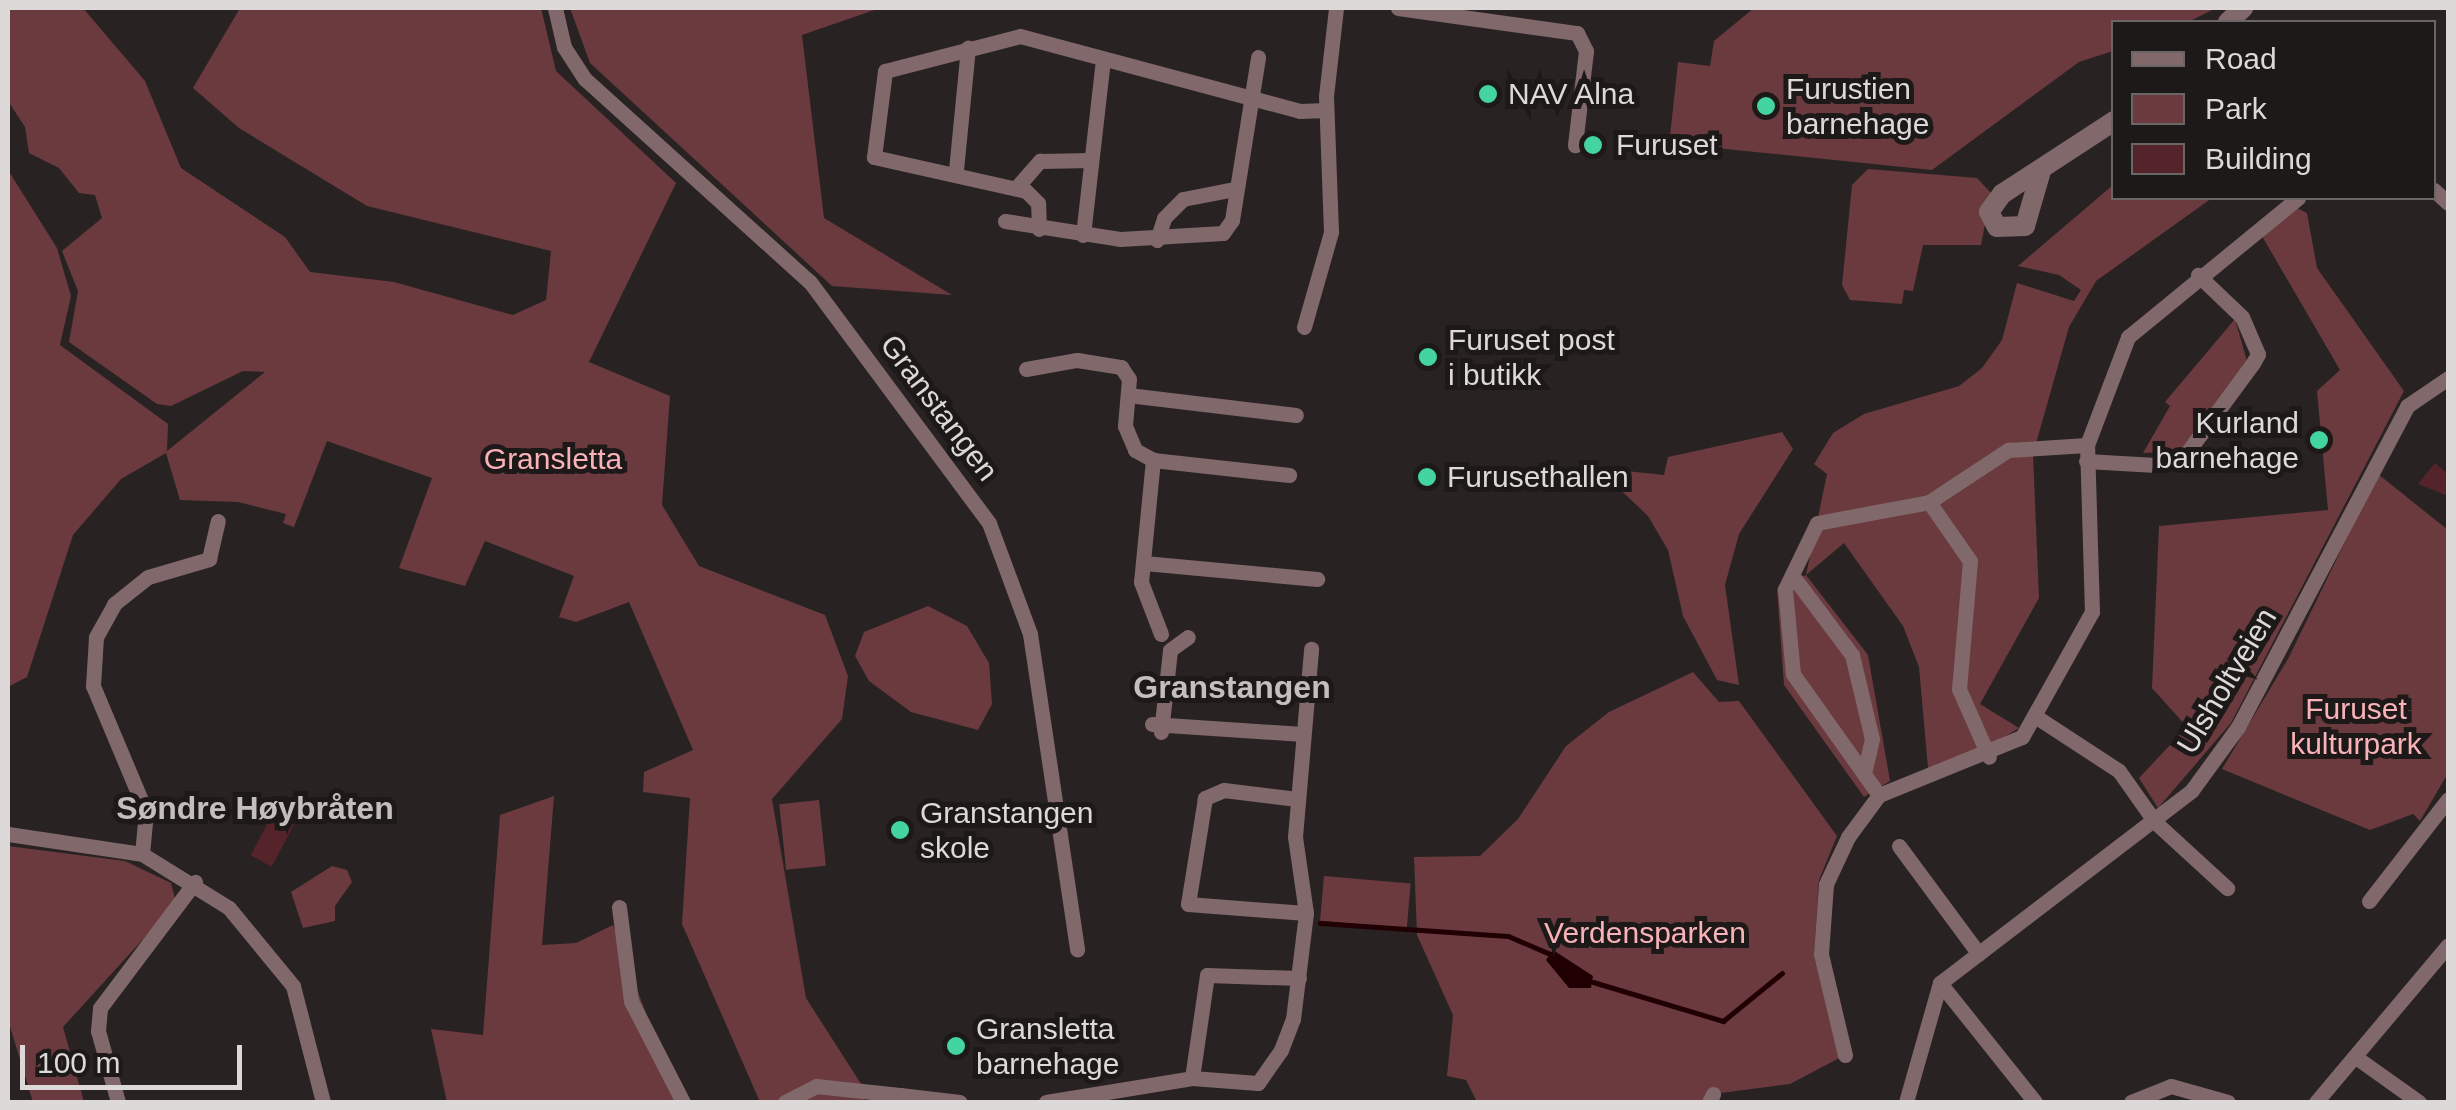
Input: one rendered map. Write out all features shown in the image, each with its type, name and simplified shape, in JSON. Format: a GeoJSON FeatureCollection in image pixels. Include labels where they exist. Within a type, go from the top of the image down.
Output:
{"type":"FeatureCollection","features":[{"type":"Feature","properties":{"kind":"street","name":"Granstangen"},"geometry":{"type":"LineString","coordinates":[[555,8],[564,47],[585,78],[810,282],[989,524],[1030,634],[1077,950]]}},
{"type":"Feature","properties":{"kind":"street"},"geometry":{"type":"LineString","coordinates":[[1304,326],[1329,246],[1332,130],[1326,110],[1336,8]]}},
{"type":"Feature","properties":{"kind":"street"},"geometry":{"type":"LineString","coordinates":[[1398,8],[1453,11],[1559,26],[1584,40],[1574,145]]}},
{"type":"Feature","properties":{"kind":"street"},"geometry":{"type":"LineString","coordinates":[[1038,229],[1035,196],[1017,188],[956,170],[874,157],[878,83],[896,65],[1020,36],[1245,97],[1326,110]]}},
{"type":"Feature","properties":{"kind":"street"},"geometry":{"type":"LineString","coordinates":[[956,170],[968,48]]}},
{"type":"Feature","properties":{"kind":"street"},"geometry":{"type":"LineString","coordinates":[[1005,222],[1083,236],[1157,240],[1223,233],[1235,190],[1245,97],[1258,57]]}},
{"type":"Feature","properties":{"kind":"street"},"geometry":{"type":"LineString","coordinates":[[1083,236],[1102,59]]}},
{"type":"Feature","properties":{"kind":"street"},"geometry":{"type":"LineString","coordinates":[[2041,171],[2111,123]]}},
{"type":"Feature","properties":{"kind":"street"},"geometry":{"type":"LineString","coordinates":[[1017,188],[1040,162],[1091,160]]}},
{"type":"Feature","properties":{"kind":"street"},"geometry":{"type":"LineString","coordinates":[[1157,240],[1164,218],[1183,198],[1235,190]]}},
{"type":"Feature","properties":{"kind":"street"},"geometry":{"type":"LineString","coordinates":[[1845,1055],[1821,954],[1826,884],[1880,795],[1989,757],[2022,737],[2092,612],[2087,453],[2128,336],[2198,275],[2295,200]]}},
{"type":"Feature","properties":{"kind":"street"},"geometry":{"type":"LineString","coordinates":[[1880,795],[1793,674],[1785,589],[1817,523],[1929,502],[2008,450],[2087,453],[2156,465],[2183,458],[2258,354],[2242,317],[2198,275]]}},
{"type":"Feature","properties":{"kind":"street"},"geometry":{"type":"LineString","coordinates":[[1026,369],[1077,360],[1122,367],[1130,438],[1153,460],[1290,475]]}},
{"type":"Feature","properties":{"kind":"street","name":"Ulsholtveien"},"geometry":{"type":"LineString","coordinates":[[1940,983],[2192,790],[2238,727],[2407,406],[2448,378]]}},
{"type":"Feature","properties":{"kind":"street"},"geometry":{"type":"LineString","coordinates":[[1128,396],[1296,414]]}},
{"type":"Feature","properties":{"kind":"street"},"geometry":{"type":"LineString","coordinates":[[1153,460],[1144,600],[1161,634]]}},
{"type":"Feature","properties":{"kind":"street"},"geometry":{"type":"LineString","coordinates":[[1929,502],[1970,561],[1959,689],[1989,757]]}},
{"type":"Feature","properties":{"kind":"street"},"geometry":{"type":"LineString","coordinates":[[142,854],[146,812],[93,686],[96,638],[114,604],[148,577],[208,559],[218,522]]}},
{"type":"Feature","properties":{"kind":"street"},"geometry":{"type":"LineString","coordinates":[[1144,563],[1317,579]]}},
{"type":"Feature","properties":{"kind":"street"},"geometry":{"type":"LineString","coordinates":[[1792,575],[1852,655],[1872,739],[1864,774]]}},
{"type":"Feature","properties":{"kind":"street"},"geometry":{"type":"LineString","coordinates":[[1188,637],[1170,650],[1160,676],[1158,727],[1266,740],[1303,734]]}},
{"type":"Feature","properties":{"kind":"street"},"geometry":{"type":"LineString","coordinates":[[1259,1102],[1258,1083],[1288,1032],[1306,914],[1297,799],[1310,649]]}},
{"type":"Feature","properties":{"kind":"street"},"geometry":{"type":"LineString","coordinates":[[2035,716],[2119,771],[2155,822],[2227,888]]}},
{"type":"Feature","properties":{"kind":"street"},"geometry":{"type":"LineString","coordinates":[[1297,799],[1224,790],[1205,798],[1188,904],[1306,914]]}},
{"type":"Feature","properties":{"kind":"street"},"geometry":{"type":"LineString","coordinates":[[2369,901],[2448,799]]}},
{"type":"Feature","properties":{"kind":"street"},"geometry":{"type":"LineString","coordinates":[[8,834],[142,854],[195,882],[256,933],[286,972],[323,1102]]}},
{"type":"Feature","properties":{"kind":"street"},"geometry":{"type":"LineString","coordinates":[[1900,846],[1979,954]]}},
{"type":"Feature","properties":{"kind":"street"},"geometry":{"type":"LineString","coordinates":[[118,1102],[98,1031],[100,1008],[195,882]]}},
{"type":"Feature","properties":{"kind":"street"},"geometry":{"type":"LineString","coordinates":[[619,907],[630,1001],[683,1102]]}},
{"type":"Feature","properties":{"kind":"street"},"geometry":{"type":"LineString","coordinates":[[2316,1102],[2357,1058],[2448,945]]}},
{"type":"Feature","properties":{"kind":"street"},"geometry":{"type":"LineString","coordinates":[[1192,1078],[1207,975],[1298,978]]}},
{"type":"Feature","properties":{"kind":"street"},"geometry":{"type":"LineString","coordinates":[[1906,1102],[1940,983]]}},
{"type":"Feature","properties":{"kind":"street"},"geometry":{"type":"LineString","coordinates":[[1940,983],[2035,1102]]}},
{"type":"Feature","properties":{"kind":"street"},"geometry":{"type":"LineString","coordinates":[[2357,1058],[2419,1102]]}},
{"type":"Feature","properties":{"kind":"street"},"geometry":{"type":"LineString","coordinates":[[1046,1102],[1096,1090],[1192,1078],[1258,1083]]}},
{"type":"Feature","properties":{"kind":"street"},"geometry":{"type":"LineString","coordinates":[[784,1102],[816,1086],[899,1099],[960,1102]]}},
{"type":"Feature","properties":{"kind":"street"},"geometry":{"type":"LineString","coordinates":[[2131,1102],[2170,1086],[2228,1102]]}},
{"type":"Feature","properties":{"kind":"green space","name":"Gransletta"},"geometry":{"type":"Polygon","coordinates":[[[8,8],[83,8],[145,81],[181,168],[285,237],[310,272],[394,282],[513,315],[546,300],[551,251],[367,206],[239,128],[193,88],[240,8],[541,8],[556,71],[676,183],[589,362],[670,396],[662,505],[699,566],[825,615],[848,676],[842,719],[772,799],[806,998],[863,1087],[864,1102],[760,1102],[682,924],[690,798],[643,792],[644,772],[693,750],[629,602],[576,622],[559,617],[574,576],[485,541],[465,586],[399,568],[432,478],[327,441],[294,527],[283,523],[286,514],[238,502],[180,500],[166,453],[121,479],[73,535],[27,677],[8,687],[8,170],[57,248],[71,296],[60,345],[168,424],[167,451],[265,372],[243,371],[171,406],[157,404],[69,342],[78,291],[62,251],[102,218],[95,195],[79,193],[59,168],[29,153],[25,127],[8,101],[8,8]]]}},
{"type":"Feature","properties":{"kind":"green space"},"geometry":{"type":"Polygon","coordinates":[[[570,8],[880,8],[802,35],[824,218],[952,295],[832,286],[590,63],[570,8]]]}},
{"type":"Feature","properties":{"kind":"green space"},"geometry":{"type":"Polygon","coordinates":[[[1754,8],[2216,8],[2192,20],[2111,20],[2111,52],[2079,62],[1932,170],[1676,144],[1670,136],[1678,62],[1710,66],[1714,41],[1754,8]]]}},
{"type":"Feature","properties":{"kind":"green space"},"geometry":{"type":"Polygon","coordinates":[[[1868,169],[1977,178],[1991,193],[1981,245],[1923,245],[1913,291],[1904,290],[1902,304],[1850,300],[1842,285],[1852,185],[1868,169]]]}},
{"type":"Feature","properties":{"kind":"green space"},"geometry":{"type":"Polygon","coordinates":[[[2111,187],[2111,200],[2209,200],[2096,281],[2069,327],[2033,454],[2039,598],[1980,704],[2019,728],[1982,751],[1928,768],[1919,667],[1903,626],[1844,543],[1806,575],[1827,474],[1814,464],[1833,433],[1864,414],[1959,386],[1982,368],[2002,340],[2017,283],[2074,301],[2081,290],[2059,275],[2018,266],[2111,187]]]}},
{"type":"Feature","properties":{"kind":"green space"},"geometry":{"type":"Polygon","coordinates":[[[2295,207],[2307,213],[2317,268],[2404,391],[2231,723],[2158,808],[2139,778],[2187,727],[2152,688],[2159,526],[2328,510],[2317,391],[2340,370],[2259,231],[2295,207]]]}},
{"type":"Feature","properties":{"kind":"green space"},"geometry":{"type":"Polygon","coordinates":[[[2235,319],[2247,361],[2180,451],[2143,453],[2170,406],[2165,402],[2235,319]]]}},
{"type":"Feature","properties":{"kind":"green space"},"geometry":{"type":"Polygon","coordinates":[[[1782,432],[1793,449],[1739,534],[1725,585],[1739,685],[1717,680],[1683,616],[1668,550],[1648,516],[1611,481],[1617,470],[1664,475],[1668,457],[1782,432]]]}},
{"type":"Feature","properties":{"kind":"green space","name":"Furuset kulturpark"},"geometry":{"type":"Polygon","coordinates":[[[2378,474],[2448,530],[2448,773],[2420,821],[2413,814],[2370,830],[2222,769],[2289,657],[2378,474]]]}},
{"type":"Feature","properties":{"kind":"green space"},"geometry":{"type":"Polygon","coordinates":[[[1806,575],[1868,655],[1890,781],[1864,797],[1784,685],[1777,589],[1806,575]]]}},
{"type":"Feature","properties":{"kind":"green space"},"geometry":{"type":"Polygon","coordinates":[[[928,606],[967,626],[989,663],[992,704],[978,730],[911,712],[869,681],[855,656],[864,632],[928,606]]]}},
{"type":"Feature","properties":{"kind":"green space","name":"Verdensparken"},"geometry":{"type":"Polygon","coordinates":[[[1693,672],[1719,702],[1739,701],[1837,836],[1819,880],[1814,956],[1845,1055],[1790,1084],[1713,1094],[1709,1102],[1477,1102],[1466,1080],[1447,1076],[1453,1015],[1417,935],[1414,857],[1480,856],[1518,819],[1566,746],[1609,712],[1693,672]]]}},
{"type":"Feature","properties":{"kind":"green space"},"geometry":{"type":"Polygon","coordinates":[[[554,796],[542,945],[576,943],[613,925],[679,1102],[447,1102],[431,1029],[483,1035],[500,815],[554,796]]]}},
{"type":"Feature","properties":{"kind":"green space"},"geometry":{"type":"Polygon","coordinates":[[[819,800],[826,866],[786,870],[779,804],[819,800]]]}},
{"type":"Feature","properties":{"kind":"green space"},"geometry":{"type":"Polygon","coordinates":[[[8,846],[125,861],[171,883],[176,903],[63,1027],[84,1102],[33,1102],[8,1020],[8,846]]]}},
{"type":"Feature","properties":{"kind":"green space"},"geometry":{"type":"Polygon","coordinates":[[[332,866],[347,870],[352,882],[335,906],[335,921],[303,928],[291,892],[332,866]]]}},
{"type":"Feature","properties":{"kind":"green space"},"geometry":{"type":"Polygon","coordinates":[[[1324,876],[1411,884],[1407,928],[1320,921],[1324,876]]]}},
{"type":"Feature","properties":{"kind":"shaded area"},"geometry":{"type":"Polygon","coordinates":[[[1553,950],[1593,976],[1591,988],[1569,988],[1546,960],[1553,950]]]}},
{"type":"Feature","properties":{"kind":"building"},"geometry":{"type":"Polygon","coordinates":[[[2435,463],[2448,474],[2448,496],[2418,484],[2435,463]]]}},
{"type":"Feature","properties":{"kind":"building"},"geometry":{"type":"Polygon","coordinates":[[[273,813],[294,824],[272,867],[250,855],[273,813]]]}},
{"type":"Feature","properties":{"kind":"waterway"},"geometry":{"type":"LineString","coordinates":[[1320,923],[1508,936],[1550,954]]}},
{"type":"Feature","properties":{"kind":"waterway"},"geometry":{"type":"LineString","coordinates":[[1593,982],[1723,1021],[1782,973]]}},
{"type":"Feature","properties":{"kind":"place","name":"NAV Alna"},"geometry":{"type":"Point","coordinates":[1488,94]}},
{"type":"Feature","properties":{"kind":"place","name":"Furustien barnehage"},"geometry":{"type":"Point","coordinates":[1766,106]}},
{"type":"Feature","properties":{"kind":"place","name":"Furuset"},"geometry":{"type":"Point","coordinates":[1593,145]}},
{"type":"Feature","properties":{"kind":"place","name":"Furuset post i butikk"},"geometry":{"type":"Point","coordinates":[1428,357]}},
{"type":"Feature","properties":{"kind":"place","name":"Kurland barnehage"},"geometry":{"type":"Point","coordinates":[2319,440]}},
{"type":"Feature","properties":{"kind":"place","name":"Furusethallen"},"geometry":{"type":"Point","coordinates":[1427,477]}},
{"type":"Feature","properties":{"kind":"place","name":"Granstangen skole"},"geometry":{"type":"Point","coordinates":[900,830]}},
{"type":"Feature","properties":{"kind":"place","name":"Gransletta barnehage"},"geometry":{"type":"Point","coordinates":[956,1046]}},
{"type":"Feature","properties":{"kind":"district","name":"Granstangen"},"geometry":{"type":"Point","coordinates":[1232,687]}},
{"type":"Feature","properties":{"kind":"district","name":"Søndre Høybråten"},"geometry":{"type":"Point","coordinates":[255,808]}}]}
